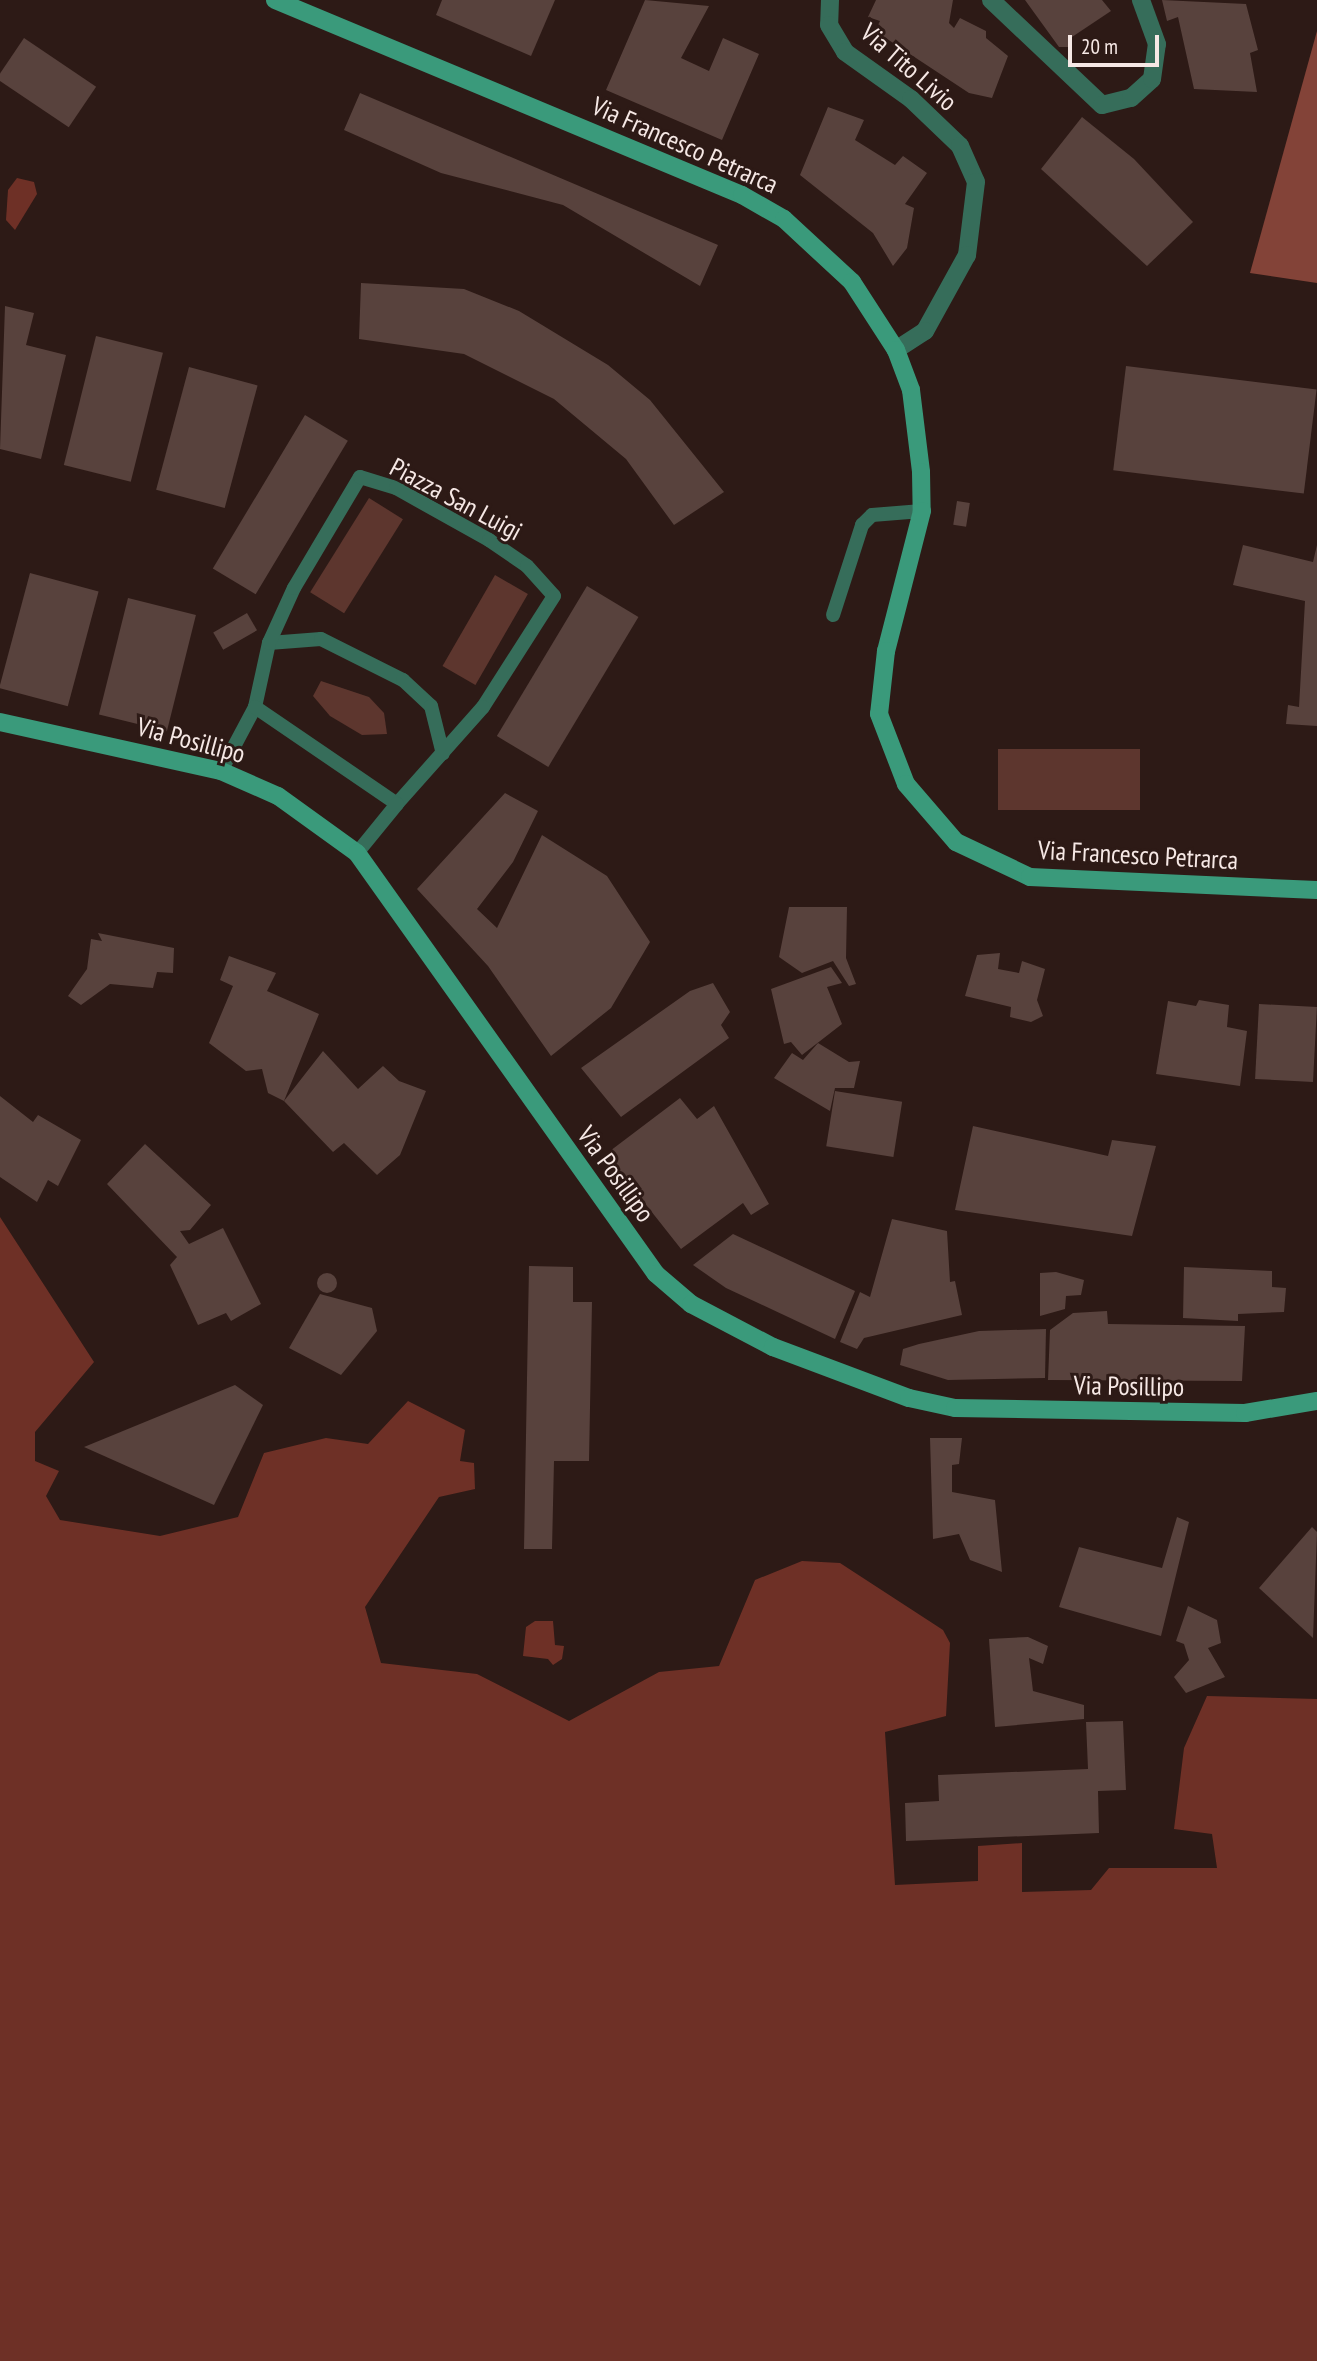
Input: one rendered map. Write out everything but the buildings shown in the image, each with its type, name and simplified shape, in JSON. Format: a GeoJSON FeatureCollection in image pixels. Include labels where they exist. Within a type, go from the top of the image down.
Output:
{"type":"FeatureCollection","features":[{"type":"Feature","properties":{"kind":"street","name":"Via Francesco Petrarca"},"geometry":{"type":"LineString","coordinates":[[275,0],[742,195],[826,253],[896,350],[911,390],[922,511],[886,651],[879,714],[889,752],[933,822],[987,862],[1030,877],[1317,890]]}},
{"type":"Feature","properties":{"kind":"street","name":"Via Tito Livio"},"geometry":{"type":"LineString","coordinates":[[830,0],[829,25],[845,52],[911,99],[960,146],[975,182],[967,255],[925,331],[896,350]]}},
{"type":"Feature","properties":{"kind":"street"},"geometry":{"type":"LineString","coordinates":[[991,0],[1102,105],[1131,98],[1152,79],[1157,44],[1141,0]]}},
{"type":"Feature","properties":{"kind":"street","name":"Via Posillipo"},"geometry":{"type":"LineString","coordinates":[[0,722],[221,771],[278,796],[358,853],[625,1233],[656,1274],[691,1304],[781,1350],[909,1398],[955,1408],[1245,1413],[1317,1401]]}},
{"type":"Feature","properties":{"kind":"lane","name":"Piazza San Luigi"},"geometry":{"type":"LineString","coordinates":[[221,771],[255,708],[269,643],[360,478],[396,488],[489,540],[527,566],[554,596],[483,707],[397,804],[358,853]]}},
{"type":"Feature","properties":{"kind":"lane"},"geometry":{"type":"LineString","coordinates":[[834,615],[862,525],[872,515],[922,511]]}},
{"type":"Feature","properties":{"kind":"lane"},"geometry":{"type":"LineString","coordinates":[[269,643],[321,639],[404,680],[432,706],[443,754]]}},
{"type":"Feature","properties":{"kind":"lane"},"geometry":{"type":"LineString","coordinates":[[255,708],[397,804]]}},
{"type":"Feature","properties":{"kind":"shaded area"},"geometry":{"type":"Polygon","coordinates":[[[1317,31],[1317,283],[1250,273],[1317,31]]]}},
{"type":"Feature","properties":{"kind":"shaded area"},"geometry":{"type":"Polygon","coordinates":[[[17,178],[34,182],[37,194],[15,230],[6,220],[8,190],[17,178]]]}},
{"type":"Feature","properties":{"kind":"shaded area"},"geometry":{"type":"Polygon","coordinates":[[[369,498],[403,519],[344,613],[310,592],[369,498]]]}},
{"type":"Feature","properties":{"kind":"shaded area"},"geometry":{"type":"Polygon","coordinates":[[[495,575],[528,594],[475,685],[442,666],[495,575]]]}},
{"type":"Feature","properties":{"kind":"shaded area"},"geometry":{"type":"Polygon","coordinates":[[[321,681],[369,697],[384,713],[387,734],[362,735],[330,716],[313,696],[321,681]]]}},
{"type":"Feature","properties":{"kind":"shaded area"},"geometry":{"type":"Polygon","coordinates":[[[998,749],[1140,749],[1140,810],[998,810],[998,749]]]}},
{"type":"Feature","properties":{"kind":"shaded area"},"geometry":{"type":"Polygon","coordinates":[[[0,1217],[94,1362],[35,1432],[35,1461],[59,1471],[46,1496],[60,1520],[160,1536],[238,1517],[264,1453],[326,1438],[368,1444],[408,1401],[465,1430],[460,1461],[474,1463],[475,1489],[439,1497],[365,1607],[381,1663],[477,1674],[569,1721],[659,1672],[719,1666],[755,1580],[802,1561],[840,1563],[943,1630],[950,1643],[946,1716],[885,1732],[895,1885],[978,1881],[978,1846],[1022,1843],[1022,1892],[1091,1890],[1109,1868],[1217,1868],[1212,1834],[1174,1829],[1184,1748],[1207,1696],[1317,1699],[1317,2361],[0,2361],[0,1217]]]}},
{"type":"Feature","properties":{"kind":"shaded area"},"geometry":{"type":"Polygon","coordinates":[[[535,1621],[553,1621],[555,1645],[564,1646],[562,1659],[553,1665],[548,1659],[523,1656],[526,1627],[535,1621]]]}}]}
